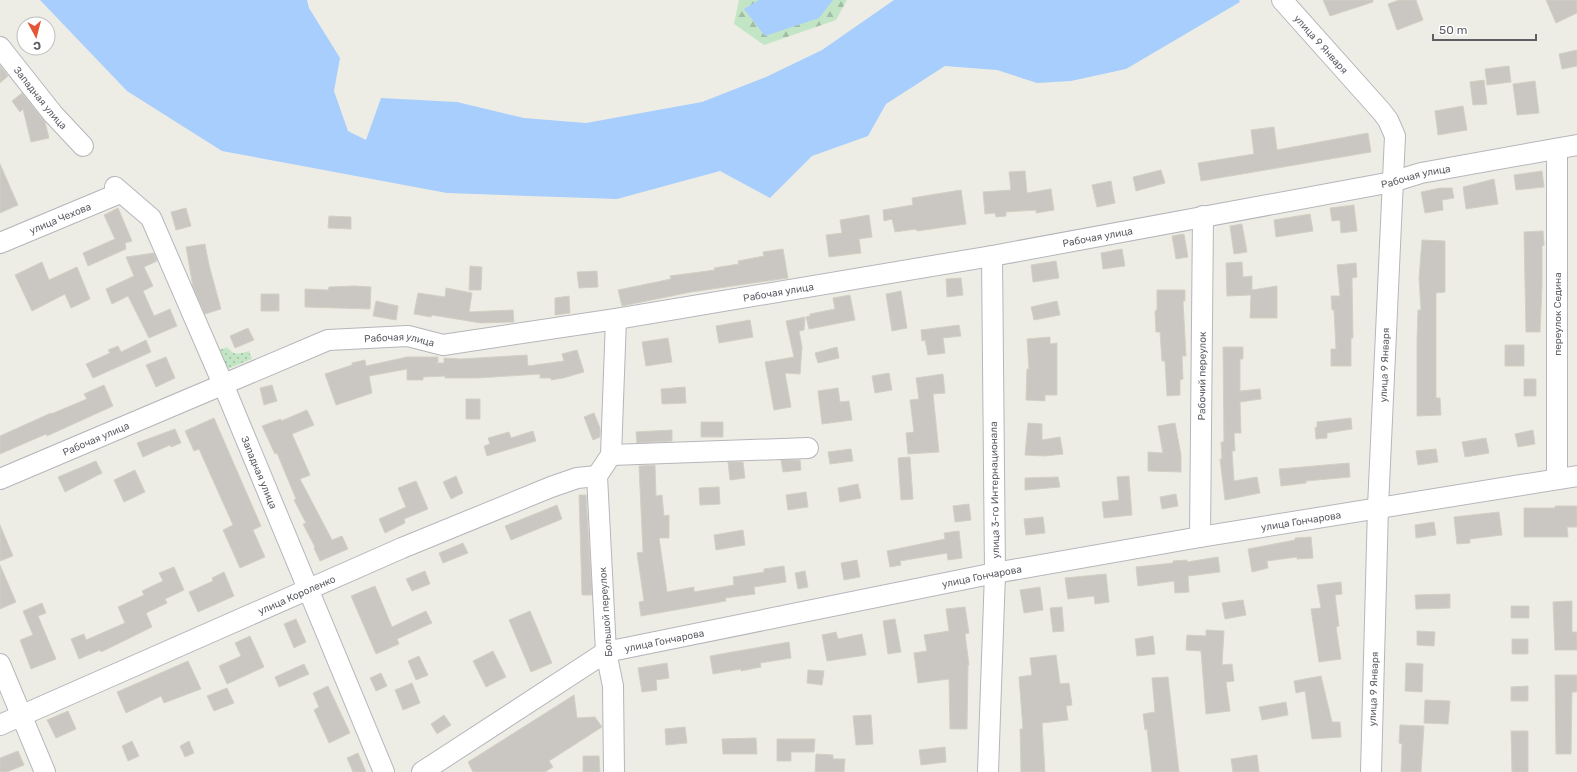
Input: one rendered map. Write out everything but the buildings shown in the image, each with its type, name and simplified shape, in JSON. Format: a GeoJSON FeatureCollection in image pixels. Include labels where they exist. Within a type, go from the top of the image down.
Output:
{"type":"FeatureCollection","features":[{"type":"Feature","properties":{"kind":"street","name":"улица 9 Января"},"geometry":{"type":"LineString","coordinates":[[1282,0],[1388,120],[1395,136],[1378,507],[1371,772]]}},
{"type":"Feature","properties":{"kind":"street","name":"Западная улица"},"geometry":{"type":"LineString","coordinates":[[0,47],[53,114],[83,146]]}},
{"type":"Feature","properties":{"kind":"street","name":"Рабочая улица"},"geometry":{"type":"LineString","coordinates":[[0,479],[328,340],[408,336],[443,345],[616,319],[992,256],[1392,182],[1421,173],[1577,145]]}},
{"type":"Feature","properties":{"kind":"street","name":"переулок Седина"},"geometry":{"type":"LineString","coordinates":[[1557,149],[1557,478]]}},
{"type":"Feature","properties":{"kind":"street","name":"Западная улица"},"geometry":{"type":"LineString","coordinates":[[118,190],[151,218],[223,384],[384,772]]}},
{"type":"Feature","properties":{"kind":"street","name":"улица Чехова"},"geometry":{"type":"LineString","coordinates":[[0,243],[118,190]]}},
{"type":"Feature","properties":{"kind":"street","name":"Рабочий переулок"},"geometry":{"type":"LineString","coordinates":[[1200,536],[1203,216]]}},
{"type":"Feature","properties":{"kind":"street","name":"улица 3-го Интернационала"},"geometry":{"type":"LineString","coordinates":[[988,772],[995,573],[992,256]]}},
{"type":"Feature","properties":{"kind":"street"},"geometry":{"type":"LineString","coordinates":[[597,476],[611,455],[616,319]]}},
{"type":"Feature","properties":{"kind":"street"},"geometry":{"type":"LineString","coordinates":[[611,455],[808,448]]}},
{"type":"Feature","properties":{"kind":"street","name":"улица Короленко"},"geometry":{"type":"LineString","coordinates":[[0,725],[307,588],[551,487],[577,478],[597,476]]}},
{"type":"Feature","properties":{"kind":"street","name":"Большой переулок"},"geometry":{"type":"LineString","coordinates":[[597,476],[606,652],[613,686],[614,772]]}},
{"type":"Feature","properties":{"kind":"street","name":"улица Гончарова"},"geometry":{"type":"LineString","coordinates":[[422,772],[606,652],[995,573],[1200,536],[1577,476]]}},
{"type":"Feature","properties":{"kind":"street"},"geometry":{"type":"LineString","coordinates":[[0,664],[45,772]]}},
{"type":"Feature","properties":{"kind":"green space"},"geometry":{"type":"Polygon","coordinates":[[[739,0],[847,0],[836,20],[764,45],[734,24],[739,0]]]}},
{"type":"Feature","properties":{"kind":"green space"},"geometry":{"type":"Polygon","coordinates":[[[227,347],[229,350],[237,354],[249,351],[252,359],[225,370],[217,351],[227,347]]]}},
{"type":"Feature","properties":{"kind":"water"},"geometry":{"type":"Polygon","coordinates":[[[40,0],[307,0],[309,8],[340,58],[334,91],[348,131],[366,140],[381,98],[457,102],[524,118],[586,123],[702,102],[766,77],[822,50],[894,0],[1239,0],[1240,2],[1126,69],[1071,81],[1037,83],[997,70],[945,66],[886,104],[868,136],[812,156],[770,198],[720,171],[617,199],[447,193],[222,151],[127,91],[40,0]]]}},
{"type":"Feature","properties":{"kind":"water"},"geometry":{"type":"Polygon","coordinates":[[[759,0],[833,0],[819,18],[765,36],[744,9],[759,0]]]}}]}
